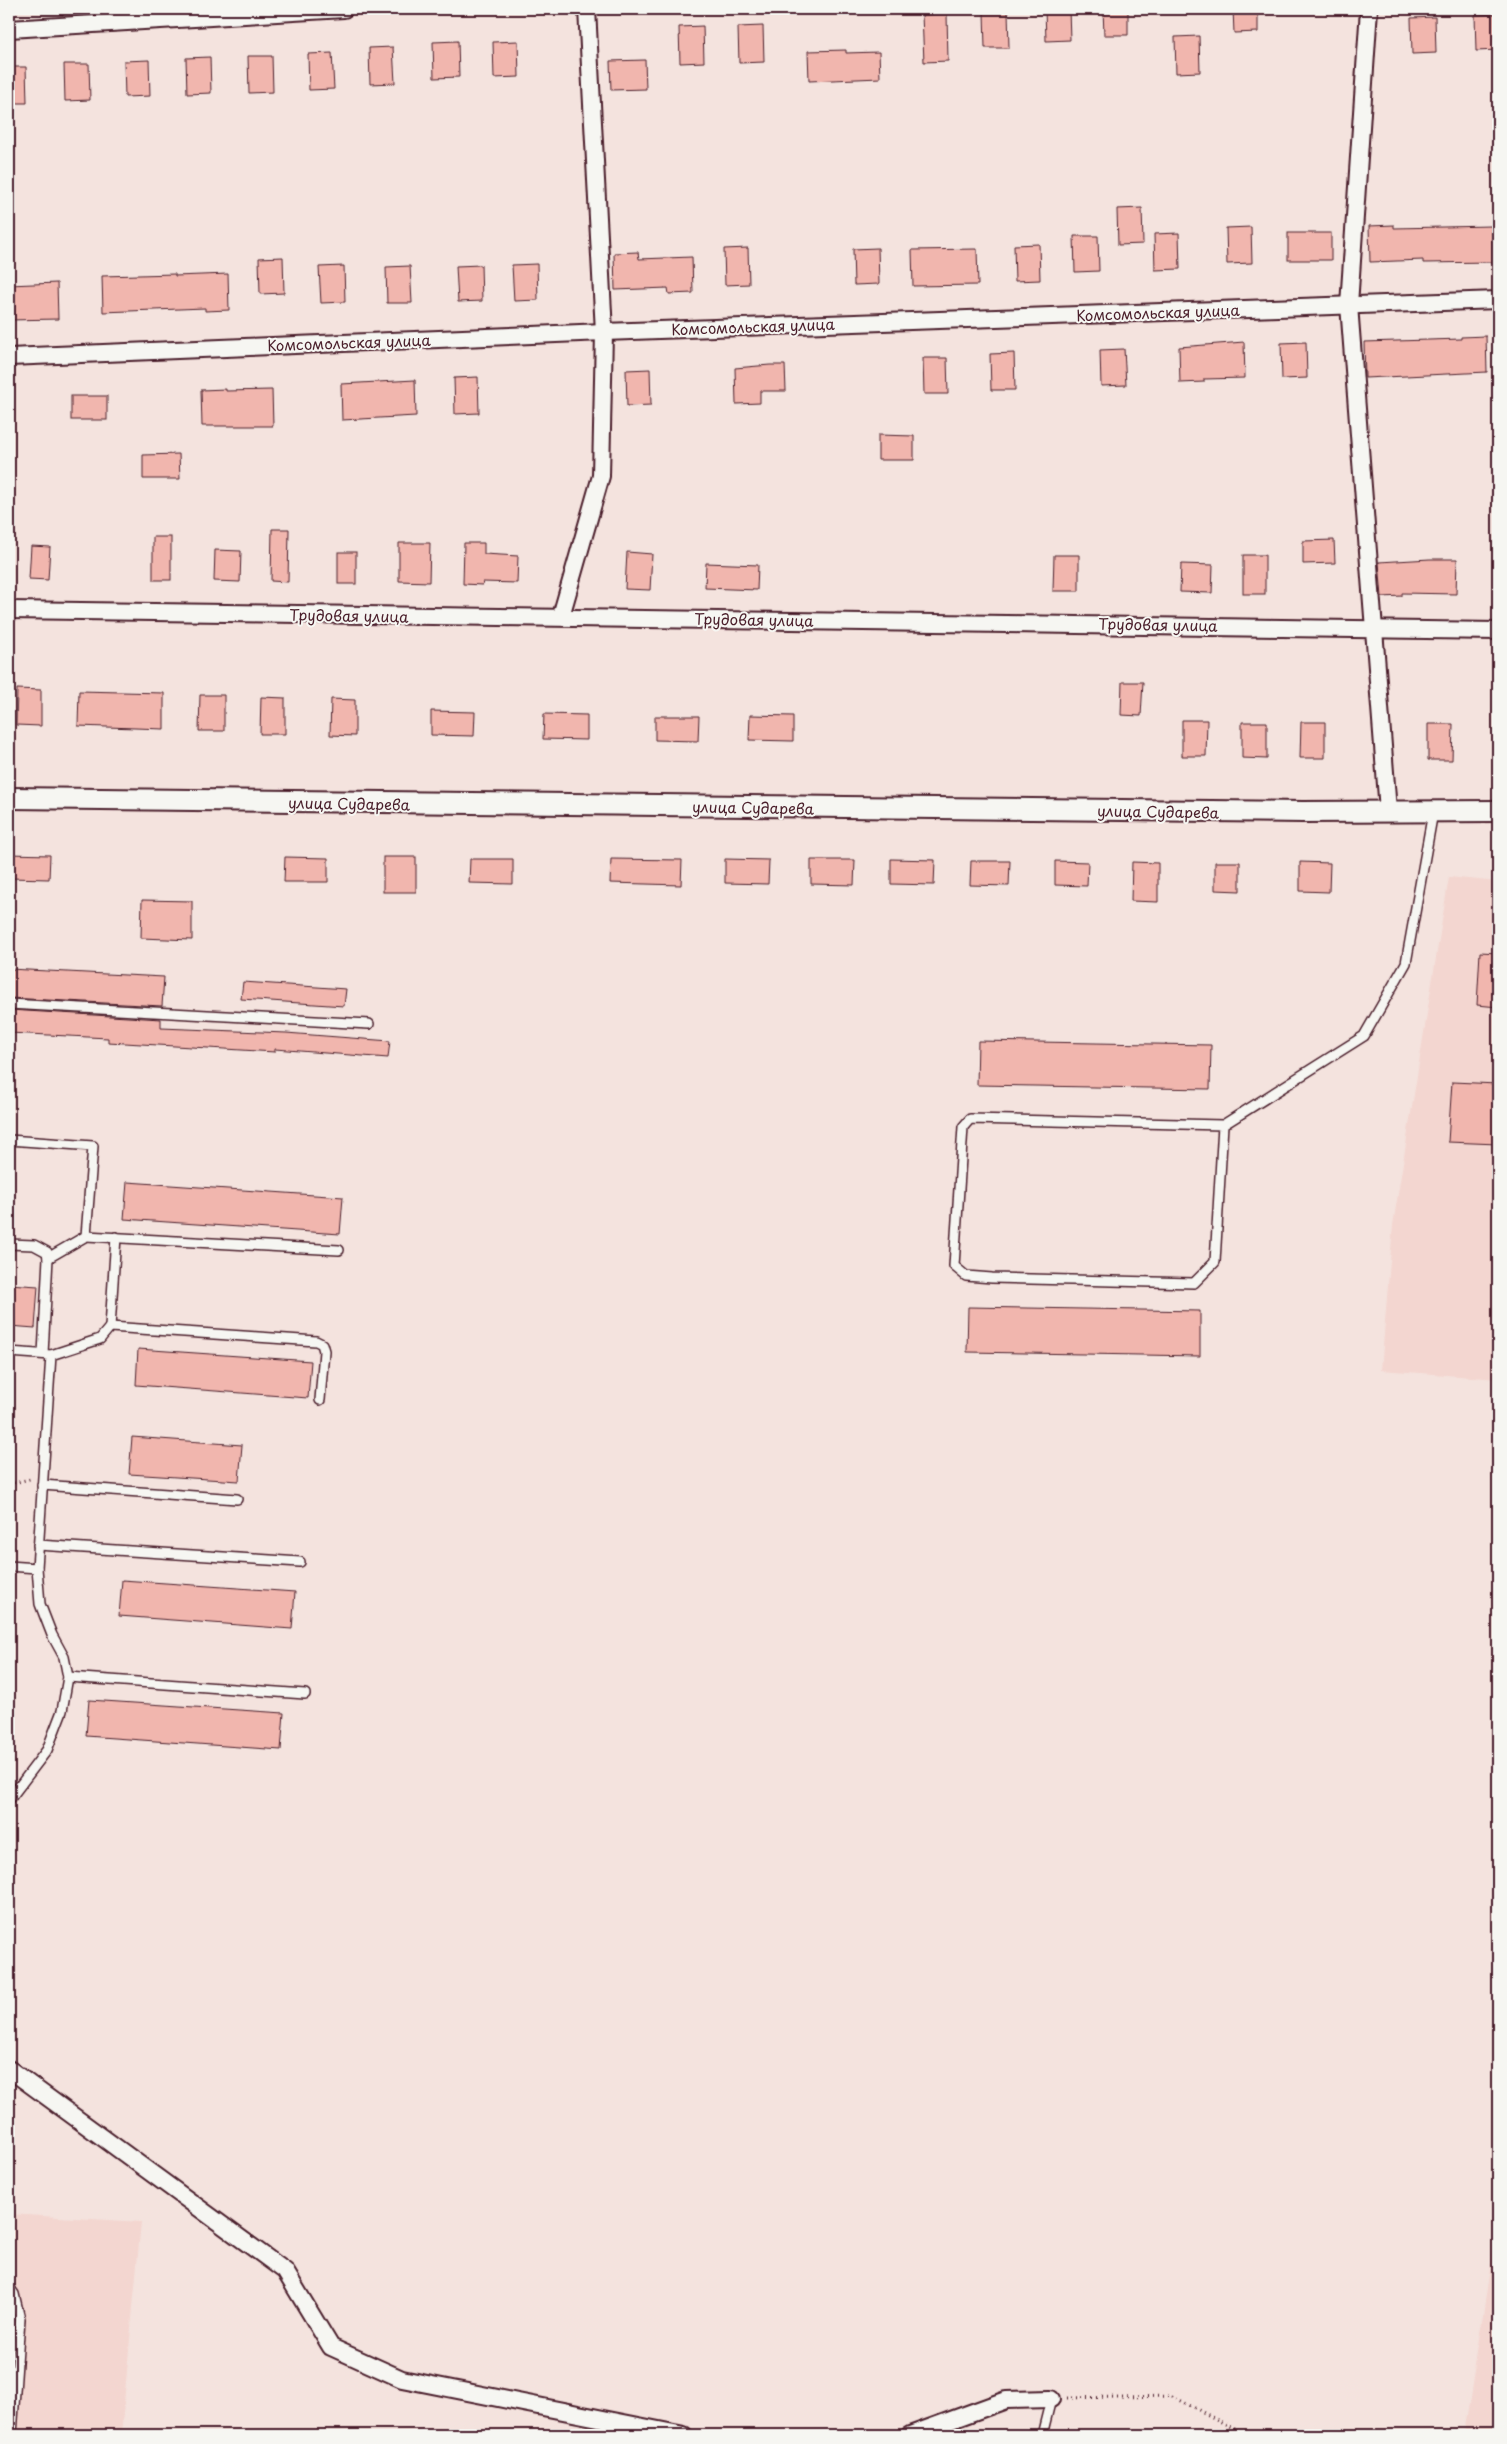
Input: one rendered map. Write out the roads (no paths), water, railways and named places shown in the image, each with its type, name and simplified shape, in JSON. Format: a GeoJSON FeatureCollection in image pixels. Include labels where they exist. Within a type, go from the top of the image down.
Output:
{"type":"FeatureCollection","features":[{"type":"Feature","properties":{"kind":"street"},"geometry":{"type":"LineString","coordinates":[[9,29],[344,9]]}},
{"type":"Feature","properties":{"kind":"street"},"geometry":{"type":"LineString","coordinates":[[561,616],[601,476],[604,332],[587,9]]}},
{"type":"Feature","properties":{"kind":"street"},"geometry":{"type":"LineString","coordinates":[[1369,9],[1349,305],[1388,812]]}},
{"type":"Feature","properties":{"kind":"street","name":"Комсомольская улица"},"geometry":{"type":"LineString","coordinates":[[9,357],[604,332],[1498,300]]}},
{"type":"Feature","properties":{"kind":"street","name":"Трудовая улица"},"geometry":{"type":"LineString","coordinates":[[9,610],[1374,627],[1498,631]]}},
{"type":"Feature","properties":{"kind":"street","name":"улица Сударева"},"geometry":{"type":"LineString","coordinates":[[9,798],[357,803],[1388,812],[1498,811]]}},
{"type":"Feature","properties":{"kind":"street"},"geometry":{"type":"LineString","coordinates":[[9,2069],[285,2271],[331,2347],[402,2379],[684,2435]]}},
{"type":"Feature","properties":{"kind":"street"},"geometry":{"type":"LineString","coordinates":[[910,2435],[1006,2400],[1051,2399]]}},
{"type":"Feature","properties":{"kind":"lane"},"geometry":{"type":"LineString","coordinates":[[1223,1125],[1215,1262],[1194,1282],[992,1278],[966,1276],[954,1266],[963,1127],[970,1119],[1223,1125],[1364,1036],[1406,963],[1433,811]]}},
{"type":"Feature","properties":{"kind":"lane"},"geometry":{"type":"LineString","coordinates":[[9,1004],[369,1024]]}},
{"type":"Feature","properties":{"kind":"lane"},"geometry":{"type":"LineString","coordinates":[[9,1140],[92,1146],[86,1236]]}},
{"type":"Feature","properties":{"kind":"lane"},"geometry":{"type":"LineString","coordinates":[[48,1258],[86,1236],[339,1250]]}},
{"type":"Feature","properties":{"kind":"lane"},"geometry":{"type":"LineString","coordinates":[[9,1352],[47,1355],[100,1339],[110,1327],[116,1238]]}},
{"type":"Feature","properties":{"kind":"lane"},"geometry":{"type":"LineString","coordinates":[[9,1244],[34,1245],[47,1252],[48,1258],[47,1355],[37,1568],[40,1604],[52,1636],[64,1657],[68,1677],[62,1711],[51,1743],[9,1800]]}},
{"type":"Feature","properties":{"kind":"lane"},"geometry":{"type":"LineString","coordinates":[[110,1327],[316,1341],[322,1344],[324,1351],[320,1400]]}},
{"type":"Feature","properties":{"kind":"lane"},"geometry":{"type":"LineString","coordinates":[[42,1481],[237,1499]]}},
{"type":"Feature","properties":{"kind":"lane"},"geometry":{"type":"LineString","coordinates":[[38,1545],[300,1562]]}},
{"type":"Feature","properties":{"kind":"lane"},"geometry":{"type":"LineString","coordinates":[[9,1566],[37,1568]]}},
{"type":"Feature","properties":{"kind":"lane"},"geometry":{"type":"LineString","coordinates":[[68,1677],[305,1694]]}},
{"type":"Feature","properties":{"kind":"lane"},"geometry":{"type":"LineString","coordinates":[[9,2287],[14,2294],[20,2319],[12,2386],[12,2435]]}},
{"type":"Feature","properties":{"kind":"lane"},"geometry":{"type":"LineString","coordinates":[[1042,2435],[1051,2399]]}}]}
